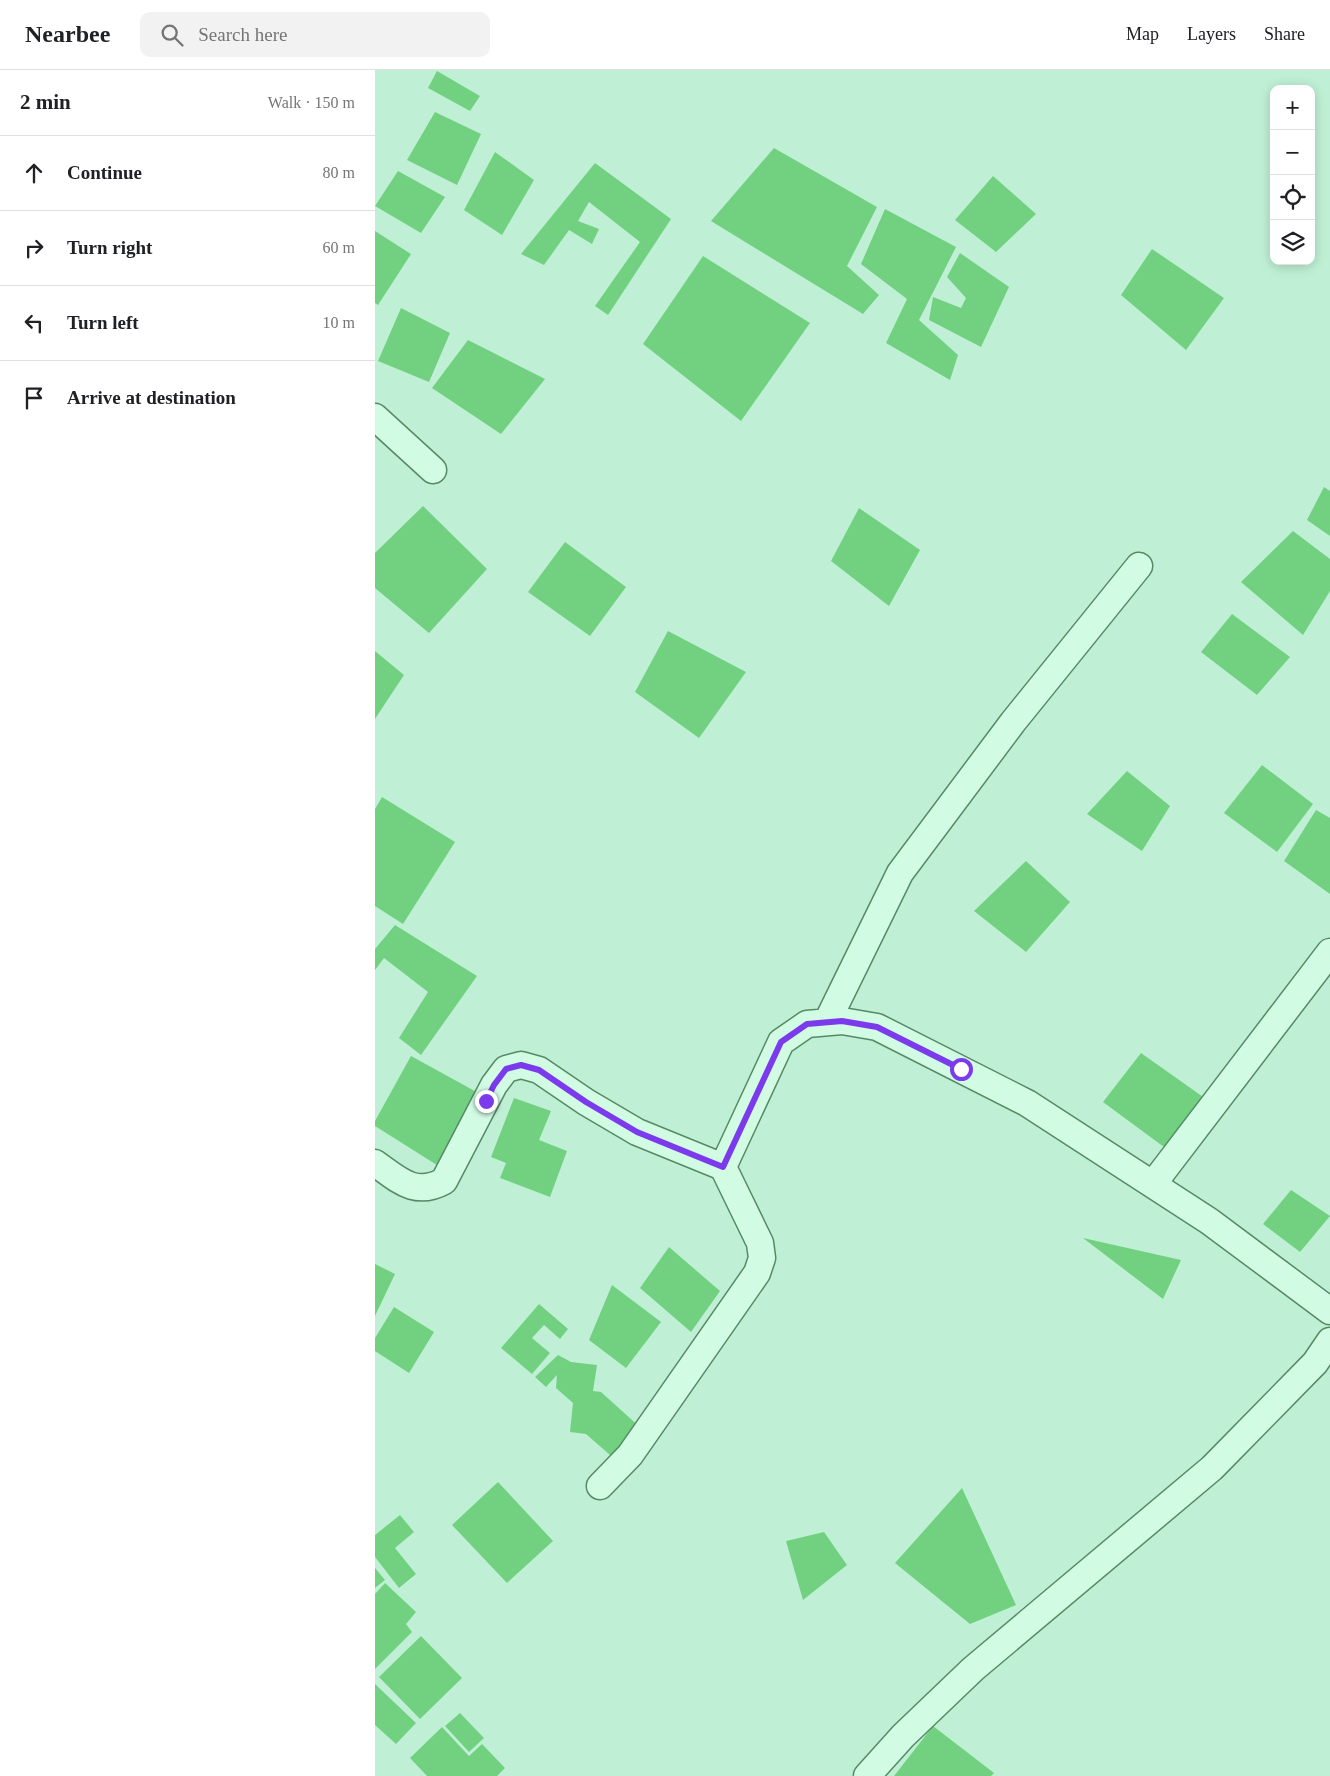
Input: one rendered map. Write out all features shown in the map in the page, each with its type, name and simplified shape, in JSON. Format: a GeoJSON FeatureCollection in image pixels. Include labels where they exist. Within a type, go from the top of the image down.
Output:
{"type":"FeatureCollection","features":[{"type":"Feature","properties":{"kind":"street"},"geometry":{"type":"LineString","coordinates":[[375,417],[433,470]]}},
{"type":"Feature","properties":{"kind":"street"},"geometry":{"type":"LineString","coordinates":[[827,1022],[900,873],[1013,722],[1139,566]]}},
{"type":"Feature","properties":{"kind":"street"},"geometry":{"type":"LineString","coordinates":[[1153,1184],[1330,952]]}},
{"type":"Feature","properties":{"kind":"street"},"geometry":{"type":"LineString","coordinates":[[723,1167],[781,1042],[807,1024],[842,1021],[877,1027],[1027,1103],[1209,1221],[1330,1311]]}},
{"type":"Feature","properties":{"kind":"street"},"geometry":{"type":"LineString","coordinates":[[375,1163],[399,1179],[418,1188],[432,1188],[444,1181],[494,1085],[506,1069],[521,1065],[539,1070],[586,1102],[637,1132],[723,1167],[760,1243],[762,1258],[757,1273],[630,1455],[600,1486]]}},
{"type":"Feature","properties":{"kind":"street"},"geometry":{"type":"LineString","coordinates":[[867,1776],[903,1736],[973,1669],[1212,1468],[1315,1362],[1330,1341]]}},
{"type":"Feature","properties":{"kind":"building"},"geometry":{"type":"Polygon","coordinates":[[[437,71],[480,96],[470,111],[428,88],[437,71]]]}},
{"type":"Feature","properties":{"kind":"building"},"geometry":{"type":"Polygon","coordinates":[[[435,112],[481,134],[457,185],[407,160],[435,112]]]}},
{"type":"Feature","properties":{"kind":"building"},"geometry":{"type":"Polygon","coordinates":[[[774,148],[877,207],[847,266],[879,295],[863,314],[711,221],[774,148]]]}},
{"type":"Feature","properties":{"kind":"building"},"geometry":{"type":"Polygon","coordinates":[[[495,152],[534,180],[502,235],[464,210],[495,152]]]}},
{"type":"Feature","properties":{"kind":"building"},"geometry":{"type":"Polygon","coordinates":[[[595,163],[671,219],[608,315],[595,306],[640,242],[589,202],[578,221],[599,229],[592,244],[569,230],[544,265],[521,254],[595,163]]]}},
{"type":"Feature","properties":{"kind":"building"},"geometry":{"type":"Polygon","coordinates":[[[398,171],[445,197],[421,233],[375,206],[398,171]]]}},
{"type":"Feature","properties":{"kind":"building"},"geometry":{"type":"Polygon","coordinates":[[[993,176],[1036,214],[996,252],[955,220],[993,176]]]}},
{"type":"Feature","properties":{"kind":"building"},"geometry":{"type":"Polygon","coordinates":[[[885,209],[956,247],[919,320],[958,355],[950,380],[886,343],[907,299],[861,264],[885,209]]]}},
{"type":"Feature","properties":{"kind":"building"},"geometry":{"type":"Polygon","coordinates":[[[375,231],[411,254],[378,305],[375,303],[375,231]]]}},
{"type":"Feature","properties":{"kind":"building"},"geometry":{"type":"Polygon","coordinates":[[[1152,249],[1224,298],[1186,350],[1121,295],[1152,249]]]}},
{"type":"Feature","properties":{"kind":"building"},"geometry":{"type":"Polygon","coordinates":[[[960,253],[1009,287],[981,347],[929,320],[933,297],[961,308],[966,298],[947,277],[960,253]]]}},
{"type":"Feature","properties":{"kind":"building"},"geometry":{"type":"Polygon","coordinates":[[[703,256],[810,323],[741,421],[643,344],[703,256]]]}},
{"type":"Feature","properties":{"kind":"building"},"geometry":{"type":"Polygon","coordinates":[[[401,308],[450,333],[429,382],[378,361],[401,308]]]}},
{"type":"Feature","properties":{"kind":"building"},"geometry":{"type":"Polygon","coordinates":[[[468,340],[545,379],[501,434],[432,388],[468,340]]]}},
{"type":"Feature","properties":{"kind":"building"},"geometry":{"type":"Polygon","coordinates":[[[1324,487],[1330,491],[1330,536],[1307,520],[1324,487]]]}},
{"type":"Feature","properties":{"kind":"building"},"geometry":{"type":"Polygon","coordinates":[[[423,506],[487,569],[429,633],[375,588],[375,553],[423,506]]]}},
{"type":"Feature","properties":{"kind":"building"},"geometry":{"type":"Polygon","coordinates":[[[859,508],[920,550],[889,606],[831,561],[859,508]]]}},
{"type":"Feature","properties":{"kind":"building"},"geometry":{"type":"Polygon","coordinates":[[[1293,531],[1330,559],[1330,591],[1303,635],[1241,582],[1293,531]]]}},
{"type":"Feature","properties":{"kind":"building"},"geometry":{"type":"Polygon","coordinates":[[[565,542],[626,587],[590,636],[528,592],[565,542]]]}},
{"type":"Feature","properties":{"kind":"building"},"geometry":{"type":"Polygon","coordinates":[[[1232,614],[1290,657],[1257,695],[1201,652],[1232,614]]]}},
{"type":"Feature","properties":{"kind":"building"},"geometry":{"type":"Polygon","coordinates":[[[668,631],[746,672],[699,738],[635,692],[668,631]]]}},
{"type":"Feature","properties":{"kind":"building"},"geometry":{"type":"Polygon","coordinates":[[[375,651],[404,675],[375,719],[375,651]]]}},
{"type":"Feature","properties":{"kind":"building"},"geometry":{"type":"Polygon","coordinates":[[[1262,765],[1313,804],[1277,852],[1224,813],[1262,765]]]}},
{"type":"Feature","properties":{"kind":"building"},"geometry":{"type":"Polygon","coordinates":[[[1127,771],[1170,806],[1142,851],[1087,814],[1127,771]]]}},
{"type":"Feature","properties":{"kind":"building"},"geometry":{"type":"Polygon","coordinates":[[[382,797],[455,842],[403,924],[375,906],[375,809],[382,797]]]}},
{"type":"Feature","properties":{"kind":"building"},"geometry":{"type":"Polygon","coordinates":[[[1316,810],[1330,818],[1330,894],[1284,861],[1316,810]]]}},
{"type":"Feature","properties":{"kind":"building"},"geometry":{"type":"Polygon","coordinates":[[[1026,861],[1070,902],[1026,952],[974,911],[1026,861]]]}},
{"type":"Feature","properties":{"kind":"building"},"geometry":{"type":"Polygon","coordinates":[[[395,925],[477,976],[421,1055],[399,1038],[428,992],[384,958],[375,970],[375,949],[395,925]]]}},
{"type":"Feature","properties":{"kind":"building"},"geometry":{"type":"Polygon","coordinates":[[[1141,1053],[1206,1099],[1168,1150],[1103,1102],[1141,1053]]]}},
{"type":"Feature","properties":{"kind":"building"},"geometry":{"type":"Polygon","coordinates":[[[411,1056],[482,1095],[440,1167],[375,1126],[375,1121],[411,1056]]]}},
{"type":"Feature","properties":{"kind":"building"},"geometry":{"type":"Polygon","coordinates":[[[514,1098],[551,1111],[539,1140],[567,1151],[550,1197],[500,1178],[506,1163],[491,1157],[514,1098]]]}},
{"type":"Feature","properties":{"kind":"building"},"geometry":{"type":"Polygon","coordinates":[[[1291,1190],[1330,1216],[1300,1252],[1263,1224],[1291,1190]]]}},
{"type":"Feature","properties":{"kind":"building"},"geometry":{"type":"Polygon","coordinates":[[[1083,1238],[1181,1260],[1163,1299],[1083,1238]]]}},
{"type":"Feature","properties":{"kind":"building"},"geometry":{"type":"Polygon","coordinates":[[[669,1247],[720,1291],[691,1332],[640,1288],[669,1247]]]}},
{"type":"Feature","properties":{"kind":"building"},"geometry":{"type":"Polygon","coordinates":[[[375,1264],[395,1274],[375,1316],[375,1264]]]}},
{"type":"Feature","properties":{"kind":"building"},"geometry":{"type":"Polygon","coordinates":[[[612,1285],[661,1322],[626,1368],[589,1340],[612,1285]]]}},
{"type":"Feature","properties":{"kind":"building"},"geometry":{"type":"Polygon","coordinates":[[[539,1304],[568,1329],[560,1339],[544,1325],[532,1338],[550,1353],[532,1374],[501,1348],[539,1304]]]}},
{"type":"Feature","properties":{"kind":"building"},"geometry":{"type":"Polygon","coordinates":[[[394,1307],[434,1332],[409,1373],[375,1351],[375,1338],[394,1307]]]}},
{"type":"Feature","properties":{"kind":"building"},"geometry":{"type":"Polygon","coordinates":[[[558,1355],[571,1362],[597,1365],[593,1391],[601,1392],[642,1429],[655,1415],[651,1450],[631,1447],[618,1462],[586,1434],[570,1432],[573,1403],[556,1388],[557,1375],[546,1387],[535,1377],[558,1355]]]}},
{"type":"Feature","properties":{"kind":"building"},"geometry":{"type":"Polygon","coordinates":[[[498,1482],[553,1541],[507,1583],[452,1525],[498,1482]]]}},
{"type":"Feature","properties":{"kind":"building"},"geometry":{"type":"Polygon","coordinates":[[[962,1488],[1016,1605],[970,1624],[895,1563],[962,1488]]]}},
{"type":"Feature","properties":{"kind":"building"},"geometry":{"type":"Polygon","coordinates":[[[400,1515],[414,1532],[395,1548],[416,1574],[399,1588],[375,1557],[375,1535],[400,1515]]]}},
{"type":"Feature","properties":{"kind":"building"},"geometry":{"type":"Polygon","coordinates":[[[824,1532],[847,1565],[803,1600],[786,1541],[824,1532]]]}},
{"type":"Feature","properties":{"kind":"building"},"geometry":{"type":"Polygon","coordinates":[[[375,1568],[385,1580],[375,1588],[375,1568]]]}},
{"type":"Feature","properties":{"kind":"building"},"geometry":{"type":"Polygon","coordinates":[[[385,1583],[416,1612],[406,1624],[412,1632],[375,1669],[375,1594],[385,1583]]]}},
{"type":"Feature","properties":{"kind":"building"},"geometry":{"type":"Polygon","coordinates":[[[421,1636],[462,1678],[420,1719],[379,1677],[421,1636]]]}},
{"type":"Feature","properties":{"kind":"building"},"geometry":{"type":"Polygon","coordinates":[[[375,1684],[416,1723],[396,1744],[375,1725],[375,1684]]]}},
{"type":"Feature","properties":{"kind":"building"},"geometry":{"type":"Polygon","coordinates":[[[460,1713],[484,1738],[469,1752],[445,1726],[460,1713]]]}},
{"type":"Feature","properties":{"kind":"building"},"geometry":{"type":"Polygon","coordinates":[[[933,1726],[994,1773],[991,1776],[894,1776],[933,1726]]]}},
{"type":"Feature","properties":{"kind":"building"},"geometry":{"type":"Polygon","coordinates":[[[442,1727],[469,1756],[482,1744],[505,1768],[497,1776],[427,1776],[410,1758],[442,1727]]]}},
{"type":"Feature","properties":{"kind":"route"},"geometry":{"type":"LineString","coordinates":[[486,1101],[494,1085],[506,1069],[521,1065],[539,1070],[586,1102],[637,1132],[723,1167],[781,1042],[807,1024],[842,1021],[877,1027],[961,1069]]}}]}
